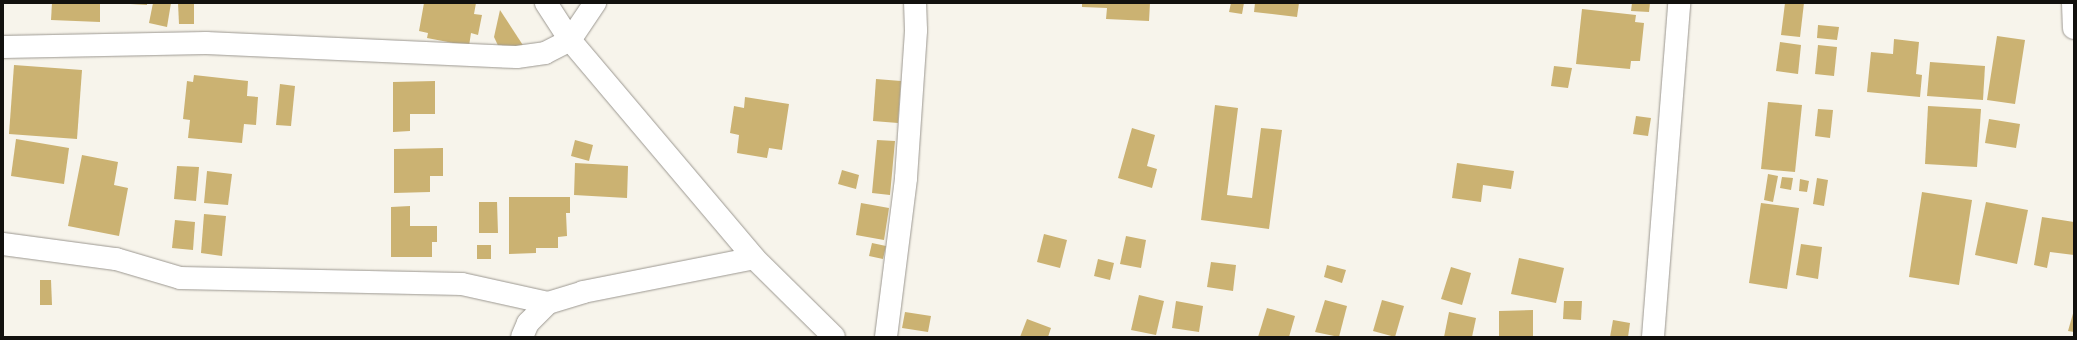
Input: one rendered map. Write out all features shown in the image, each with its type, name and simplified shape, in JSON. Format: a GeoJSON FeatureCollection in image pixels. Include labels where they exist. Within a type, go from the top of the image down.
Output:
{"type":"FeatureCollection","features":[{"type":"Feature","properties":{"kind":"street"},"geometry":{"type":"LineString","coordinates":[[546,3],[570,40],[754,258],[834,337]]}},
{"type":"Feature","properties":{"kind":"street"},"geometry":{"type":"LineString","coordinates":[[3,47],[206,43],[517,58],[545,53],[570,40],[595,3]]}},
{"type":"Feature","properties":{"kind":"street"},"geometry":{"type":"LineString","coordinates":[[886,337],[906,178],[916,30],[915,3]]}},
{"type":"Feature","properties":{"kind":"street"},"geometry":{"type":"LineString","coordinates":[[1653,337],[1678,3]]}},
{"type":"Feature","properties":{"kind":"street"},"geometry":{"type":"LineString","coordinates":[[2073,3],[2074,28]]}},
{"type":"Feature","properties":{"kind":"street"},"geometry":{"type":"LineString","coordinates":[[3,244],[116,259],[180,278],[462,284],[548,303]]}},
{"type":"Feature","properties":{"kind":"street"},"geometry":{"type":"LineString","coordinates":[[522,337],[528,323],[548,303],[583,292],[754,258]]}},
{"type":"Feature","properties":{"kind":"building"},"geometry":{"type":"Polygon","coordinates":[[[52,3],[100,3],[100,22],[51,20],[52,3]]]}},
{"type":"Feature","properties":{"kind":"building"},"geometry":{"type":"Polygon","coordinates":[[[113,3],[147,3],[147,5],[113,3]]]}},
{"type":"Feature","properties":{"kind":"building"},"geometry":{"type":"Polygon","coordinates":[[[153,3],[171,3],[167,27],[149,23],[153,3]]]}},
{"type":"Feature","properties":{"kind":"building"},"geometry":{"type":"Polygon","coordinates":[[[178,3],[194,3],[194,24],[179,24],[178,3]]]}},
{"type":"Feature","properties":{"kind":"building"},"geometry":{"type":"Polygon","coordinates":[[[424,3],[476,3],[474,14],[482,15],[478,35],[471,33],[469,46],[427,38],[428,33],[419,31],[424,3]]]}},
{"type":"Feature","properties":{"kind":"building"},"geometry":{"type":"Polygon","coordinates":[[[1082,3],[1150,3],[1149,21],[1106,19],[1107,8],[1082,7],[1082,3]]]}},
{"type":"Feature","properties":{"kind":"building"},"geometry":{"type":"Polygon","coordinates":[[[1231,3],[1244,3],[1242,14],[1229,12],[1231,3]]]}},
{"type":"Feature","properties":{"kind":"building"},"geometry":{"type":"Polygon","coordinates":[[[1255,3],[1299,3],[1297,17],[1254,12],[1255,3]]]}},
{"type":"Feature","properties":{"kind":"building"},"geometry":{"type":"Polygon","coordinates":[[[1632,3],[1650,3],[1649,12],[1631,11],[1632,3]]]}},
{"type":"Feature","properties":{"kind":"building"},"geometry":{"type":"Polygon","coordinates":[[[1785,3],[1804,3],[1800,37],[1781,35],[1785,3]]]}},
{"type":"Feature","properties":{"kind":"building"},"geometry":{"type":"Polygon","coordinates":[[[1582,9],[1636,15],[1635,22],[1644,23],[1640,61],[1631,61],[1630,69],[1576,64],[1582,9]]]}},
{"type":"Feature","properties":{"kind":"building"},"geometry":{"type":"Polygon","coordinates":[[[500,10],[528,53],[502,54],[494,37],[500,10]]]}},
{"type":"Feature","properties":{"kind":"building"},"geometry":{"type":"Polygon","coordinates":[[[1818,25],[1839,27],[1837,40],[1817,38],[1818,25]]]}},
{"type":"Feature","properties":{"kind":"building"},"geometry":{"type":"Polygon","coordinates":[[[1997,36],[2025,40],[2015,104],[1987,100],[1997,36]]]}},
{"type":"Feature","properties":{"kind":"building"},"geometry":{"type":"Polygon","coordinates":[[[1894,39],[1919,42],[1916,74],[1922,75],[1920,97],[1867,92],[1871,52],[1893,54],[1894,39]]]}},
{"type":"Feature","properties":{"kind":"building"},"geometry":{"type":"Polygon","coordinates":[[[1780,42],[1801,45],[1798,74],[1776,71],[1780,42]]]}},
{"type":"Feature","properties":{"kind":"building"},"geometry":{"type":"Polygon","coordinates":[[[1818,45],[1837,47],[1834,76],[1815,74],[1818,45]]]}},
{"type":"Feature","properties":{"kind":"building"},"geometry":{"type":"Polygon","coordinates":[[[1930,62],[1985,66],[1983,100],[1927,96],[1930,62]]]}},
{"type":"Feature","properties":{"kind":"building"},"geometry":{"type":"Polygon","coordinates":[[[14,65],[82,70],[77,139],[9,134],[14,65]]]}},
{"type":"Feature","properties":{"kind":"building"},"geometry":{"type":"Polygon","coordinates":[[[1554,66],[1572,68],[1568,88],[1551,86],[1554,66]]]}},
{"type":"Feature","properties":{"kind":"building"},"geometry":{"type":"Polygon","coordinates":[[[194,75],[248,81],[247,96],[258,97],[256,125],[244,124],[242,143],[188,138],[190,120],[183,119],[187,81],[193,82],[194,75]]]}},
{"type":"Feature","properties":{"kind":"building"},"geometry":{"type":"Polygon","coordinates":[[[876,79],[901,81],[898,123],[873,121],[876,79]]]}},
{"type":"Feature","properties":{"kind":"building"},"geometry":{"type":"Polygon","coordinates":[[[435,81],[435,114],[410,114],[410,131],[393,132],[393,82],[435,81]]]}},
{"type":"Feature","properties":{"kind":"building"},"geometry":{"type":"Polygon","coordinates":[[[280,84],[295,86],[291,126],[276,125],[280,84]]]}},
{"type":"Feature","properties":{"kind":"building"},"geometry":{"type":"Polygon","coordinates":[[[745,97],[789,104],[782,150],[769,148],[767,158],[737,153],[739,135],[730,133],[734,106],[744,108],[745,97]]]}},
{"type":"Feature","properties":{"kind":"building"},"geometry":{"type":"Polygon","coordinates":[[[1768,102],[1802,105],[1795,172],[1761,169],[1768,102]]]}},
{"type":"Feature","properties":{"kind":"building"},"geometry":{"type":"Polygon","coordinates":[[[1215,105],[1238,108],[1227,195],[1252,198],[1261,128],[1282,130],[1269,229],[1201,220],[1215,105]]]}},
{"type":"Feature","properties":{"kind":"building"},"geometry":{"type":"Polygon","coordinates":[[[1928,106],[1981,109],[1977,167],[1925,164],[1928,106]]]}},
{"type":"Feature","properties":{"kind":"building"},"geometry":{"type":"Polygon","coordinates":[[[1818,109],[1833,110],[1830,138],[1815,136],[1818,109]]]}},
{"type":"Feature","properties":{"kind":"building"},"geometry":{"type":"Polygon","coordinates":[[[1636,116],[1651,118],[1648,136],[1633,134],[1636,116]]]}},
{"type":"Feature","properties":{"kind":"building"},"geometry":{"type":"Polygon","coordinates":[[[1989,119],[2020,124],[2016,148],[1985,143],[1989,119]]]}},
{"type":"Feature","properties":{"kind":"building"},"geometry":{"type":"Polygon","coordinates":[[[1132,128],[1155,135],[1147,166],[1157,169],[1152,188],[1118,178],[1132,128]]]}},
{"type":"Feature","properties":{"kind":"building"},"geometry":{"type":"Polygon","coordinates":[[[16,139],[69,148],[64,184],[11,176],[16,139]]]}},
{"type":"Feature","properties":{"kind":"building"},"geometry":{"type":"Polygon","coordinates":[[[575,140],[593,145],[589,161],[571,156],[575,140]]]}},
{"type":"Feature","properties":{"kind":"building"},"geometry":{"type":"Polygon","coordinates":[[[877,140],[895,141],[890,195],[872,193],[877,140]]]}},
{"type":"Feature","properties":{"kind":"building"},"geometry":{"type":"Polygon","coordinates":[[[443,148],[443,176],[430,176],[430,192],[394,193],[394,149],[443,148]]]}},
{"type":"Feature","properties":{"kind":"building"},"geometry":{"type":"Polygon","coordinates":[[[82,155],[118,162],[114,185],[128,188],[119,236],[68,226],[82,155]]]}},
{"type":"Feature","properties":{"kind":"building"},"geometry":{"type":"Polygon","coordinates":[[[575,163],[628,166],[627,198],[574,195],[575,163]]]}},
{"type":"Feature","properties":{"kind":"building"},"geometry":{"type":"Polygon","coordinates":[[[1457,163],[1514,171],[1511,189],[1483,185],[1481,202],[1452,198],[1457,163]]]}},
{"type":"Feature","properties":{"kind":"building"},"geometry":{"type":"Polygon","coordinates":[[[177,166],[199,167],[196,201],[174,199],[177,166]]]}},
{"type":"Feature","properties":{"kind":"building"},"geometry":{"type":"Polygon","coordinates":[[[842,170],[859,175],[856,189],[838,184],[842,170]]]}},
{"type":"Feature","properties":{"kind":"building"},"geometry":{"type":"Polygon","coordinates":[[[207,171],[232,174],[228,205],[204,203],[207,171]]]}},
{"type":"Feature","properties":{"kind":"building"},"geometry":{"type":"Polygon","coordinates":[[[1768,174],[1778,176],[1773,202],[1764,200],[1768,174]]]}},
{"type":"Feature","properties":{"kind":"building"},"geometry":{"type":"Polygon","coordinates":[[[1782,177],[1793,178],[1791,190],[1780,188],[1782,177]]]}},
{"type":"Feature","properties":{"kind":"building"},"geometry":{"type":"Polygon","coordinates":[[[1817,178],[1828,180],[1824,206],[1813,204],[1817,178]]]}},
{"type":"Feature","properties":{"kind":"building"},"geometry":{"type":"Polygon","coordinates":[[[1800,179],[1809,181],[1807,192],[1799,191],[1800,179]]]}},
{"type":"Feature","properties":{"kind":"building"},"geometry":{"type":"Polygon","coordinates":[[[1922,192],[1972,200],[1959,285],[1909,277],[1922,192]]]}},
{"type":"Feature","properties":{"kind":"building"},"geometry":{"type":"Polygon","coordinates":[[[509,197],[570,197],[570,213],[566,213],[567,236],[558,237],[558,248],[536,248],[536,253],[509,254],[509,197]]]}},
{"type":"Feature","properties":{"kind":"building"},"geometry":{"type":"Polygon","coordinates":[[[479,202],[497,202],[498,233],[479,233],[479,202]]]}},
{"type":"Feature","properties":{"kind":"building"},"geometry":{"type":"Polygon","coordinates":[[[1986,202],[2028,210],[2017,264],[1975,255],[1986,202]]]}},
{"type":"Feature","properties":{"kind":"building"},"geometry":{"type":"Polygon","coordinates":[[[861,203],[889,208],[884,240],[856,235],[861,203]]]}},
{"type":"Feature","properties":{"kind":"building"},"geometry":{"type":"Polygon","coordinates":[[[1761,203],[1799,208],[1787,289],[1749,283],[1761,203]]]}},
{"type":"Feature","properties":{"kind":"building"},"geometry":{"type":"Polygon","coordinates":[[[410,206],[410,226],[437,226],[437,242],[432,242],[432,257],[391,257],[391,207],[410,206]]]}},
{"type":"Feature","properties":{"kind":"building"},"geometry":{"type":"Polygon","coordinates":[[[204,214],[226,216],[222,256],[201,253],[204,214]]]}},
{"type":"Feature","properties":{"kind":"building"},"geometry":{"type":"Polygon","coordinates":[[[2042,217],[2074,222],[2074,255],[2050,252],[2047,268],[2034,265],[2042,217]]]}},
{"type":"Feature","properties":{"kind":"building"},"geometry":{"type":"Polygon","coordinates":[[[175,220],[195,222],[193,250],[172,248],[175,220]]]}},
{"type":"Feature","properties":{"kind":"building"},"geometry":{"type":"Polygon","coordinates":[[[1044,234],[1067,240],[1060,268],[1037,262],[1044,234]]]}},
{"type":"Feature","properties":{"kind":"building"},"geometry":{"type":"Polygon","coordinates":[[[1126,236],[1146,240],[1141,268],[1120,264],[1126,236]]]}},
{"type":"Feature","properties":{"kind":"building"},"geometry":{"type":"Polygon","coordinates":[[[872,243],[886,246],[883,259],[869,256],[872,243]]]}},
{"type":"Feature","properties":{"kind":"building"},"geometry":{"type":"Polygon","coordinates":[[[1801,244],[1822,247],[1818,279],[1796,275],[1801,244]]]}},
{"type":"Feature","properties":{"kind":"building"},"geometry":{"type":"Polygon","coordinates":[[[477,245],[491,245],[491,259],[477,259],[477,245]]]}},
{"type":"Feature","properties":{"kind":"building"},"geometry":{"type":"Polygon","coordinates":[[[1519,258],[1564,268],[1556,303],[1511,294],[1519,258]]]}},
{"type":"Feature","properties":{"kind":"building"},"geometry":{"type":"Polygon","coordinates":[[[1098,259],[1114,263],[1110,280],[1094,276],[1098,259]]]}},
{"type":"Feature","properties":{"kind":"building"},"geometry":{"type":"Polygon","coordinates":[[[1211,262],[1236,265],[1233,291],[1207,287],[1211,262]]]}},
{"type":"Feature","properties":{"kind":"building"},"geometry":{"type":"Polygon","coordinates":[[[1327,265],[1346,270],[1342,283],[1324,277],[1327,265]]]}},
{"type":"Feature","properties":{"kind":"building"},"geometry":{"type":"Polygon","coordinates":[[[1451,267],[1471,273],[1462,305],[1441,299],[1451,267]]]}},
{"type":"Feature","properties":{"kind":"building"},"geometry":{"type":"Polygon","coordinates":[[[40,280],[51,280],[52,305],[40,305],[40,280]]]}},
{"type":"Feature","properties":{"kind":"building"},"geometry":{"type":"Polygon","coordinates":[[[1139,295],[1164,301],[1156,335],[1131,330],[1139,295]]]}},
{"type":"Feature","properties":{"kind":"building"},"geometry":{"type":"Polygon","coordinates":[[[1325,300],[1347,306],[1339,337],[1315,332],[1325,300]]]}},
{"type":"Feature","properties":{"kind":"building"},"geometry":{"type":"Polygon","coordinates":[[[1382,300],[1404,306],[1395,337],[1373,331],[1382,300]]]}},
{"type":"Feature","properties":{"kind":"building"},"geometry":{"type":"Polygon","coordinates":[[[1176,301],[1203,306],[1199,332],[1172,328],[1176,301]]]}},
{"type":"Feature","properties":{"kind":"building"},"geometry":{"type":"Polygon","coordinates":[[[1564,301],[1582,301],[1581,320],[1563,319],[1564,301]]]}},
{"type":"Feature","properties":{"kind":"building"},"geometry":{"type":"Polygon","coordinates":[[[1267,308],[1295,316],[1289,337],[1258,337],[1267,308]]]}},
{"type":"Feature","properties":{"kind":"building"},"geometry":{"type":"Polygon","coordinates":[[[1533,310],[1533,337],[1499,337],[1499,311],[1533,310]]]}},
{"type":"Feature","properties":{"kind":"building"},"geometry":{"type":"Polygon","coordinates":[[[2074,310],[2074,332],[2068,331],[2074,310]]]}},
{"type":"Feature","properties":{"kind":"building"},"geometry":{"type":"Polygon","coordinates":[[[905,312],[931,316],[928,332],[902,328],[905,312]]]}},
{"type":"Feature","properties":{"kind":"building"},"geometry":{"type":"Polygon","coordinates":[[[1449,312],[1476,318],[1472,337],[1444,337],[1449,312]]]}},
{"type":"Feature","properties":{"kind":"building"},"geometry":{"type":"Polygon","coordinates":[[[1027,319],[1051,328],[1048,337],[1020,337],[1027,319]]]}},
{"type":"Feature","properties":{"kind":"building"},"geometry":{"type":"Polygon","coordinates":[[[1613,320],[1630,323],[1628,337],[1610,337],[1613,320]]]}}]}
